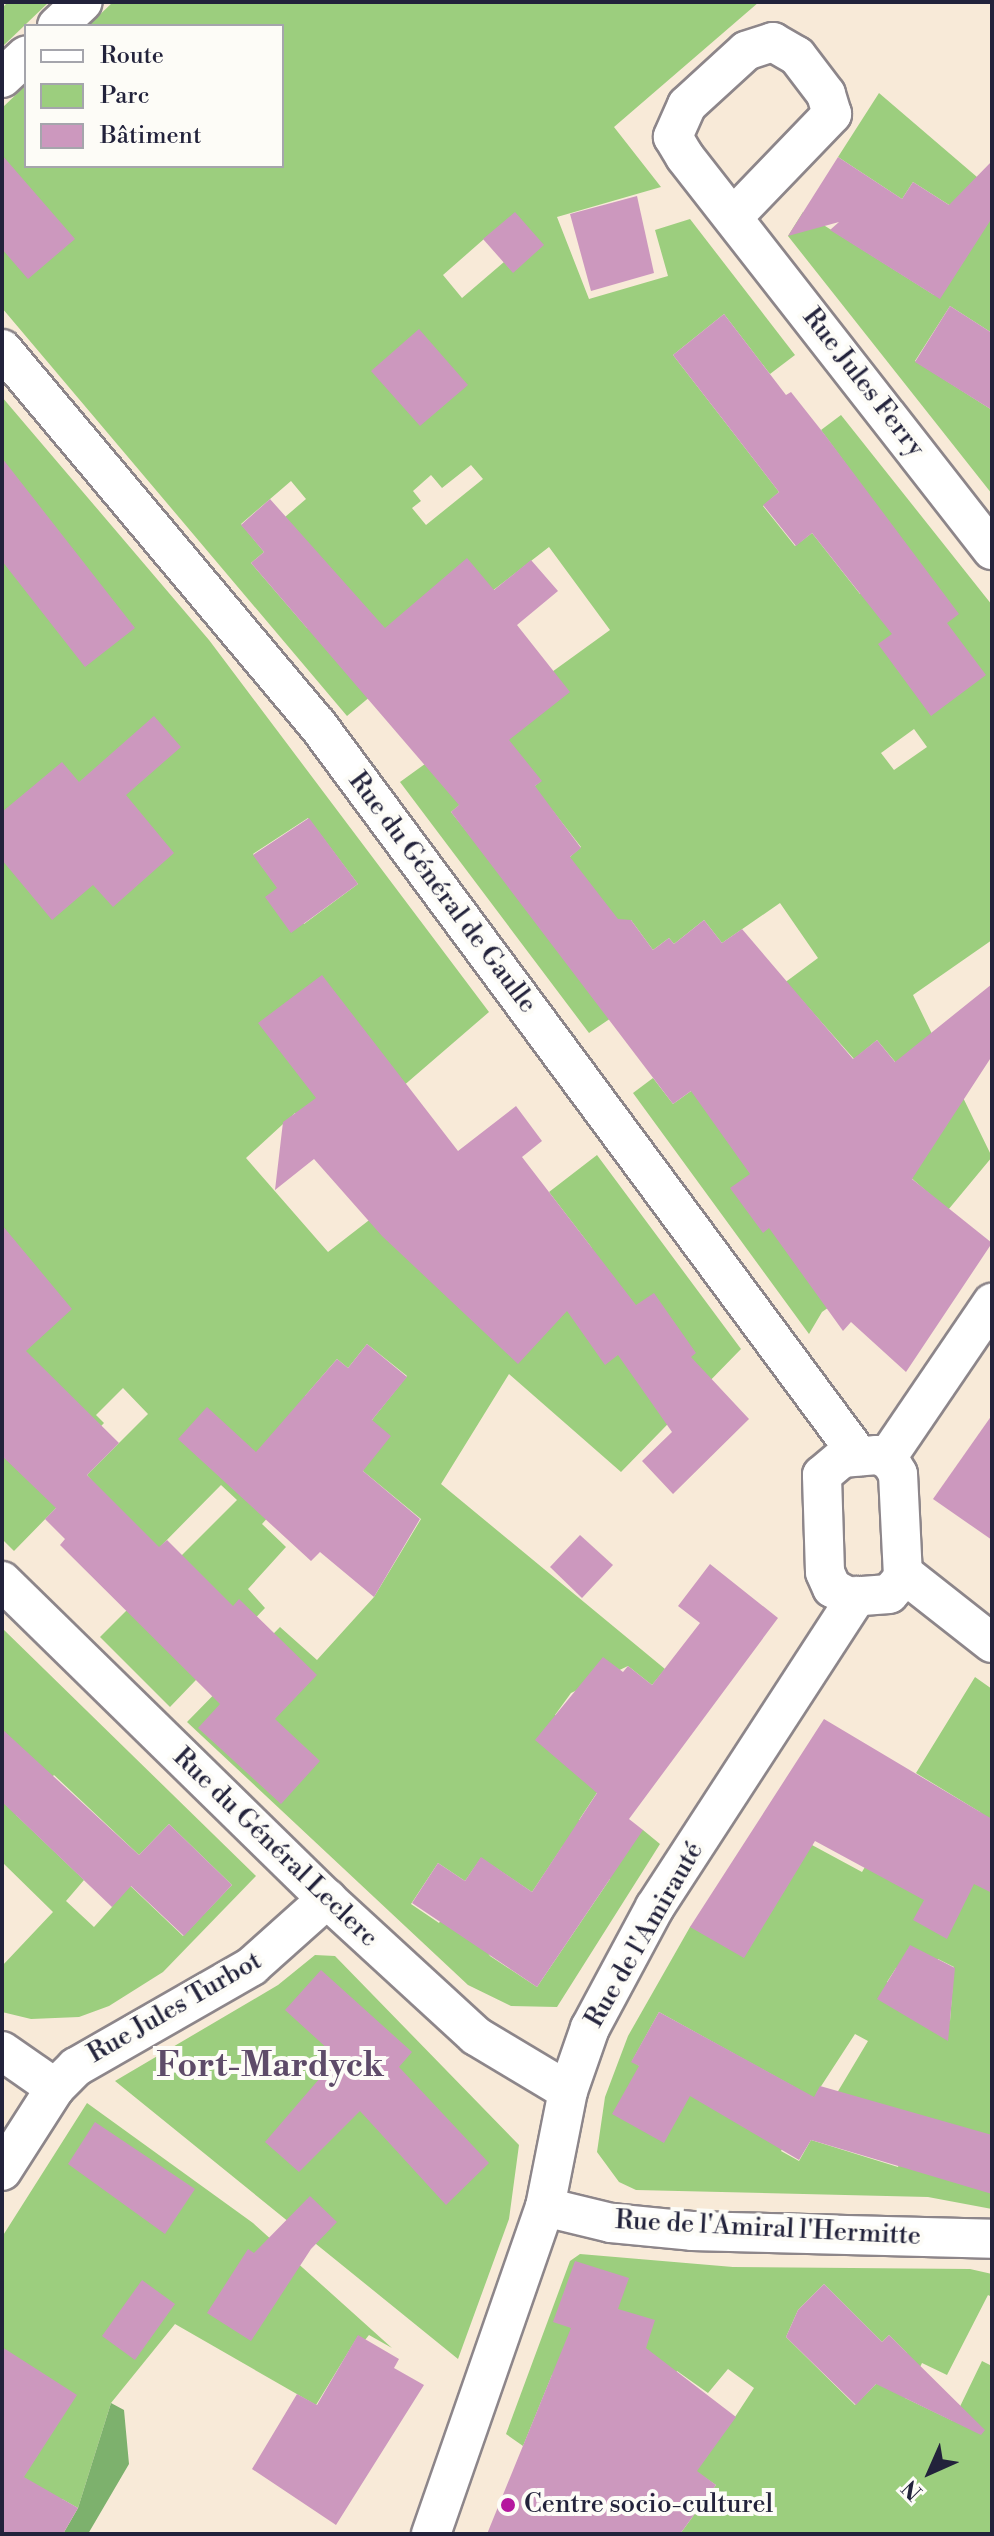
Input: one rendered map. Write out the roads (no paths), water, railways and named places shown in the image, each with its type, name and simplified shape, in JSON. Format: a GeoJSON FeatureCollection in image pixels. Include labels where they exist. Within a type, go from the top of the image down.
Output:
{"type":"FeatureCollection","features":[{"type":"Feature","properties":{"kind":"street"},"geometry":{"type":"LineString","coordinates":[[59,24],[83,2]]}},
{"type":"Feature","properties":{"kind":"street","name":"Rue Jules Ferry"},"geometry":{"type":"LineString","coordinates":[[733,217],[832,114],[826,94],[797,56],[773,42],[746,51],[687,105],[675,126],[678,146],[733,217],[992,550]]}},
{"type":"Feature","properties":{"kind":"street"},"geometry":{"type":"LineString","coordinates":[[2,78],[24,58]]}},
{"type":"Feature","properties":{"kind":"street","name":"Rue du Général de Gaulle"},"geometry":{"type":"LineString","coordinates":[[2,349],[317,724],[873,1457],[898,1474],[903,1573]]}},
{"type":"Feature","properties":{"kind":"street"},"geometry":{"type":"LineString","coordinates":[[992,1303],[873,1457],[832,1462],[821,1479],[826,1578],[836,1591],[857,1596],[889,1594],[903,1573],[992,1643]]}},
{"type":"Feature","properties":{"kind":"street","name":"Rue du Général Leclerc"},"geometry":{"type":"LineString","coordinates":[[2,1581],[327,1899],[476,2036],[513,2063],[568,2091]]}},
{"type":"Feature","properties":{"kind":"street","name":"Rue de l'Amirauté"},"geometry":{"type":"LineString","coordinates":[[431,2534],[545,2207],[568,2091],[590,2028],[626,1956],[857,1596]]}},
{"type":"Feature","properties":{"kind":"street","name":"Rue Jules Turbot"},"geometry":{"type":"LineString","coordinates":[[3,2166],[55,2088],[110,2044],[252,1966],[327,1899]]}},
{"type":"Feature","properties":{"kind":"street"},"geometry":{"type":"LineString","coordinates":[[2,2051],[55,2088]]}},
{"type":"Feature","properties":{"kind":"street","name":"Rue de l'Amiral l'Hermitte"},"geometry":{"type":"LineString","coordinates":[[545,2207],[611,2223],[678,2230],[992,2239]]}},
{"type":"Feature","properties":{"kind":"place","name":"Centre socio-culturel"},"geometry":{"type":"Point","coordinates":[508,2505]}},
{"type":"Feature","properties":{"kind":"district","name":"Fort-Mardyck"},"geometry":{"type":"Point","coordinates":[270,2067]}}]}
